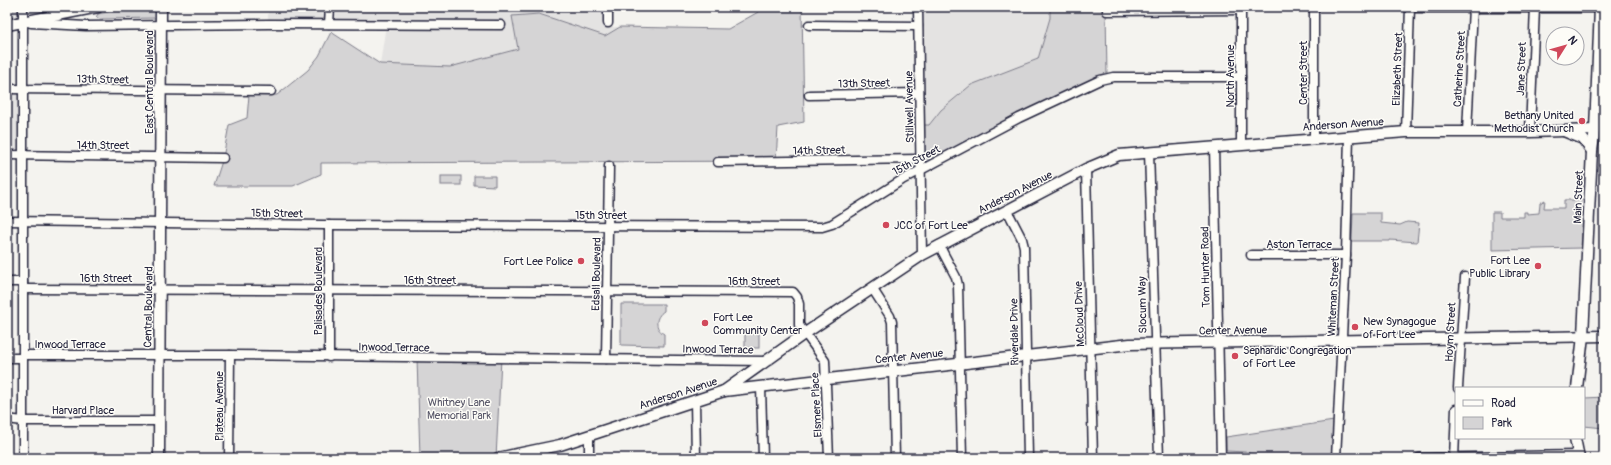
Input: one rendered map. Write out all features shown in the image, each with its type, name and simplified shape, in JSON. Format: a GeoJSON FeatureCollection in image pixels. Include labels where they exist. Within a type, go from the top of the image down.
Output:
{"type":"FeatureCollection","features":[{"type":"Feature","properties":{"kind":"main road"},"geometry":{"type":"LineString","coordinates":[[7,26],[98,7]]}},
{"type":"Feature","properties":{"kind":"main road","name":"East Central Boulevard"},"geometry":{"type":"LineString","coordinates":[[161,7],[161,156]]}},
{"type":"Feature","properties":{"kind":"main road","name":"Main Street"},"geometry":{"type":"LineString","coordinates":[[1577,387],[1583,336],[1592,151],[1596,130],[1601,76],[1600,7]]}},
{"type":"Feature","properties":{"kind":"main road","name":"Anderson Avenue"},"geometry":{"type":"LineString","coordinates":[[498,458],[560,445],[724,391],[804,334],[922,255],[1086,169],[1119,155],[1314,138],[1406,132],[1530,132],[1596,130]]}},
{"type":"Feature","properties":{"kind":"main road"},"geometry":{"type":"LineString","coordinates":[[1562,131],[1583,139],[1592,151]]}},
{"type":"Feature","properties":{"kind":"main road","name":"Central Boulevard"},"geometry":{"type":"LineString","coordinates":[[159,458],[161,156]]}},
{"type":"Feature","properties":{"kind":"main road","name":"Center Avenue"},"geometry":{"type":"LineString","coordinates":[[724,391],[826,380],[864,373],[1130,344],[1219,341],[1604,336]]}},
{"type":"Feature","properties":{"kind":"main road"},"geometry":{"type":"LineString","coordinates":[[1575,439],[1579,457]]}},
{"type":"Feature","properties":{"kind":"street"},"geometry":{"type":"LineString","coordinates":[[23,7],[23,458]]}},
{"type":"Feature","properties":{"kind":"street"},"geometry":{"type":"LineString","coordinates":[[330,7],[330,24]]}},
{"type":"Feature","properties":{"kind":"street"},"geometry":{"type":"LineString","coordinates":[[608,7],[608,23]]}},
{"type":"Feature","properties":{"kind":"street","name":"Stillwell Avenue"},"geometry":{"type":"LineString","coordinates":[[918,7],[922,255]]}},
{"type":"Feature","properties":{"kind":"street","name":"Center Street"},"geometry":{"type":"LineString","coordinates":[[1314,7],[1314,138]]}},
{"type":"Feature","properties":{"kind":"street"},"geometry":{"type":"LineString","coordinates":[[1410,8],[1600,7]]}},
{"type":"Feature","properties":{"kind":"street"},"geometry":{"type":"LineString","coordinates":[[1107,11],[1241,8]]}},
{"type":"Feature","properties":{"kind":"street","name":"North Avenue"},"geometry":{"type":"LineString","coordinates":[[1241,8],[1241,144]]}},
{"type":"Feature","properties":{"kind":"street","name":"Elizabeth Street"},"geometry":{"type":"LineString","coordinates":[[1406,132],[1410,8]]}},
{"type":"Feature","properties":{"kind":"street","name":"Catherine Street"},"geometry":{"type":"LineString","coordinates":[[1467,132],[1473,8]]}},
{"type":"Feature","properties":{"kind":"street","name":"Jane Street"},"geometry":{"type":"LineString","coordinates":[[1530,132],[1535,8]]}},
{"type":"Feature","properties":{"kind":"street"},"geometry":{"type":"LineString","coordinates":[[7,21],[86,26],[161,24],[500,25]]}},
{"type":"Feature","properties":{"kind":"street"},"geometry":{"type":"LineString","coordinates":[[809,25],[918,26]]}},
{"type":"Feature","properties":{"kind":"street","name":"15th Street"},"geometry":{"type":"LineString","coordinates":[[7,221],[329,225],[822,227],[832,224],[884,190],[1019,118],[1100,80],[1113,77],[1241,77]]}},
{"type":"Feature","properties":{"kind":"street","name":"13th Street"},"geometry":{"type":"LineString","coordinates":[[7,89],[271,91]]}},
{"type":"Feature","properties":{"kind":"street","name":"13th Street"},"geometry":{"type":"LineString","coordinates":[[809,95],[919,93]]}},
{"type":"Feature","properties":{"kind":"street","name":"Whiteman Street"},"geometry":{"type":"LineString","coordinates":[[1336,458],[1346,255],[1349,136]]}},
{"type":"Feature","properties":{"kind":"street","name":"Tom Hunter Road"},"geometry":{"type":"LineString","coordinates":[[1214,147],[1221,458]]}},
{"type":"Feature","properties":{"kind":"street","name":"Slocum Way"},"geometry":{"type":"LineString","coordinates":[[1149,152],[1154,344],[1159,458]]}},
{"type":"Feature","properties":{"kind":"street","name":"14th Street"},"geometry":{"type":"LineString","coordinates":[[7,156],[161,156],[223,158]]}},
{"type":"Feature","properties":{"kind":"street","name":"14th Street"},"geometry":{"type":"LineString","coordinates":[[718,162],[920,159]]}},
{"type":"Feature","properties":{"kind":"street","name":"Edsall Boulevard"},"geometry":{"type":"LineString","coordinates":[[606,359],[609,166]]}},
{"type":"Feature","properties":{"kind":"street","name":"McCloud Drive"},"geometry":{"type":"LineString","coordinates":[[1086,169],[1093,458]]}},
{"type":"Feature","properties":{"kind":"street","name":"Riverdale Drive"},"geometry":{"type":"LineString","coordinates":[[1007,210],[1022,239],[1024,247],[1028,458]]}},
{"type":"Feature","properties":{"kind":"street","name":"Palisades Boulevard"},"geometry":{"type":"LineString","coordinates":[[329,225],[329,357]]}},
{"type":"Feature","properties":{"kind":"street"},"geometry":{"type":"LineString","coordinates":[[939,245],[956,277],[958,285],[962,458]]}},
{"type":"Feature","properties":{"kind":"street","name":"Aston Terrace"},"geometry":{"type":"LineString","coordinates":[[1251,255],[1346,255]]}},
{"type":"Feature","properties":{"kind":"street","name":"Hoym Street"},"geometry":{"type":"LineString","coordinates":[[1458,387],[1465,277]]}},
{"type":"Feature","properties":{"kind":"street","name":"16th Street"},"geometry":{"type":"LineString","coordinates":[[7,282],[23,286],[329,291],[607,293],[793,292],[797,297],[799,325],[804,334]]}},
{"type":"Feature","properties":{"kind":"street"},"geometry":{"type":"LineString","coordinates":[[872,288],[890,316],[892,322],[895,458]]}},
{"type":"Feature","properties":{"kind":"street","name":"Elsmere Place"},"geometry":{"type":"LineString","coordinates":[[804,334],[825,361],[829,458]]}},
{"type":"Feature","properties":{"kind":"street","name":"Inwood Terrace"},"geometry":{"type":"LineString","coordinates":[[7,358],[230,355],[766,361]]}},
{"type":"Feature","properties":{"kind":"street","name":"Plateau Avenue"},"geometry":{"type":"LineString","coordinates":[[230,355],[230,458]]}},
{"type":"Feature","properties":{"kind":"street","name":"Center Avenue"},"geometry":{"type":"LineString","coordinates":[[825,361],[829,371],[834,373],[864,373]]}},
{"type":"Feature","properties":{"kind":"street"},"geometry":{"type":"LineString","coordinates":[[761,387],[763,458]]}},
{"type":"Feature","properties":{"kind":"street"},"geometry":{"type":"LineString","coordinates":[[695,400],[696,458]]}},
{"type":"Feature","properties":{"kind":"street","name":"Harvard Place"},"geometry":{"type":"LineString","coordinates":[[7,419],[23,421],[159,421]]}},
{"type":"Feature","properties":{"kind":"street"},"geometry":{"type":"LineString","coordinates":[[1454,458],[1455,434]]}},
{"type":"Feature","properties":{"kind":"street"},"geometry":{"type":"LineString","coordinates":[[589,436],[589,458]]}},
{"type":"Feature","properties":{"kind":"street"},"geometry":{"type":"LineString","coordinates":[[1419,458],[1579,457]]}},
{"type":"Feature","properties":{"kind":"shaded area"},"geometry":{"type":"Polygon","coordinates":[[[7,7],[80,7],[7,21],[7,7]]]}},
{"type":"Feature","properties":{"kind":"shaded area"},"geometry":{"type":"Polygon","coordinates":[[[268,7],[609,7],[609,27],[620,27],[605,36],[539,14],[512,17],[518,49],[450,67],[380,64],[386,25],[329,24],[268,20],[268,7]]]}},
{"type":"Feature","properties":{"kind":"shaded area"},"geometry":{"type":"Polygon","coordinates":[[[918,7],[1050,7],[1050,18],[1038,59],[971,85],[941,110],[929,125],[920,125],[918,7]]]}},
{"type":"Feature","properties":{"kind":"shaded area"},"geometry":{"type":"Polygon","coordinates":[[[7,89],[23,89],[24,155],[7,155],[7,89]]]}},
{"type":"Feature","properties":{"kind":"green space"},"geometry":{"type":"Polygon","coordinates":[[[131,7],[157,7],[156,18],[100,19],[96,17],[98,14],[131,7]]]}},
{"type":"Feature","properties":{"kind":"green space"},"geometry":{"type":"Polygon","coordinates":[[[767,7],[802,7],[804,122],[778,127],[776,161],[321,163],[321,174],[293,186],[214,186],[223,158],[229,125],[247,118],[249,95],[277,95],[308,70],[319,56],[331,32],[380,64],[450,67],[518,49],[512,16],[539,14],[605,36],[620,27],[728,29],[767,7]]]}},
{"type":"Feature","properties":{"kind":"green space"},"geometry":{"type":"Polygon","coordinates":[[[1050,7],[1106,7],[1107,78],[921,170],[920,125],[929,125],[941,110],[971,85],[1038,59],[1050,18],[1050,7]]]}},
{"type":"Feature","properties":{"kind":"green space"},"geometry":{"type":"Polygon","coordinates":[[[441,176],[461,176],[461,185],[441,185],[441,176]]]}},
{"type":"Feature","properties":{"kind":"green space"},"geometry":{"type":"Polygon","coordinates":[[[474,176],[495,176],[495,186],[474,185],[474,176]]]}},
{"type":"Feature","properties":{"kind":"green space"},"geometry":{"type":"Polygon","coordinates":[[[1545,200],[1544,208],[1564,208],[1564,200],[1584,200],[1581,248],[1492,250],[1492,212],[1500,212],[1500,217],[1524,217],[1524,212],[1527,212],[1527,214],[1539,213],[1540,203],[1545,200]]]}},
{"type":"Feature","properties":{"kind":"green space"},"geometry":{"type":"Polygon","coordinates":[[[1353,213],[1381,213],[1381,223],[1400,225],[1407,222],[1419,223],[1417,242],[1390,240],[1352,241],[1353,213]]]}},
{"type":"Feature","properties":{"kind":"green space"},"geometry":{"type":"Polygon","coordinates":[[[621,304],[664,304],[664,311],[657,319],[657,326],[664,334],[664,346],[621,345],[621,304]]]}},
{"type":"Feature","properties":{"kind":"green space"},"geometry":{"type":"Polygon","coordinates":[[[745,334],[759,334],[759,348],[745,348],[745,334]]]}},
{"type":"Feature","properties":{"kind":"green space","name":"Whitney Lane Memorial Park"},"geometry":{"type":"Polygon","coordinates":[[[417,358],[501,358],[496,458],[420,458],[417,358]]]}},
{"type":"Feature","properties":{"kind":"green space"},"geometry":{"type":"Polygon","coordinates":[[[1604,397],[1604,428],[1585,426],[1585,398],[1604,397]]]}},
{"type":"Feature","properties":{"kind":"green space"},"geometry":{"type":"Polygon","coordinates":[[[1334,421],[1332,454],[1267,458],[1245,452],[1226,451],[1226,437],[1334,421]]]}},
{"type":"Feature","properties":{"kind":"place","name":"Bethany United Methodist Church"},"geometry":{"type":"Point","coordinates":[1582,121]}},
{"type":"Feature","properties":{"kind":"place","name":"JCC of Fort Lee"},"geometry":{"type":"Point","coordinates":[886,225]}},
{"type":"Feature","properties":{"kind":"place","name":"Fort Lee Police"},"geometry":{"type":"Point","coordinates":[581,261]}},
{"type":"Feature","properties":{"kind":"place","name":"Fort Lee Public Library"},"geometry":{"type":"Point","coordinates":[1538,266]}},
{"type":"Feature","properties":{"kind":"place","name":"Fort Lee Community Center"},"geometry":{"type":"Point","coordinates":[705,323]}},
{"type":"Feature","properties":{"kind":"place","name":"New Synagogue of Fort Lee"},"geometry":{"type":"Point","coordinates":[1355,327]}},
{"type":"Feature","properties":{"kind":"place","name":"Sephardic Congregation of Fort Lee"},"geometry":{"type":"Point","coordinates":[1235,356]}}]}
